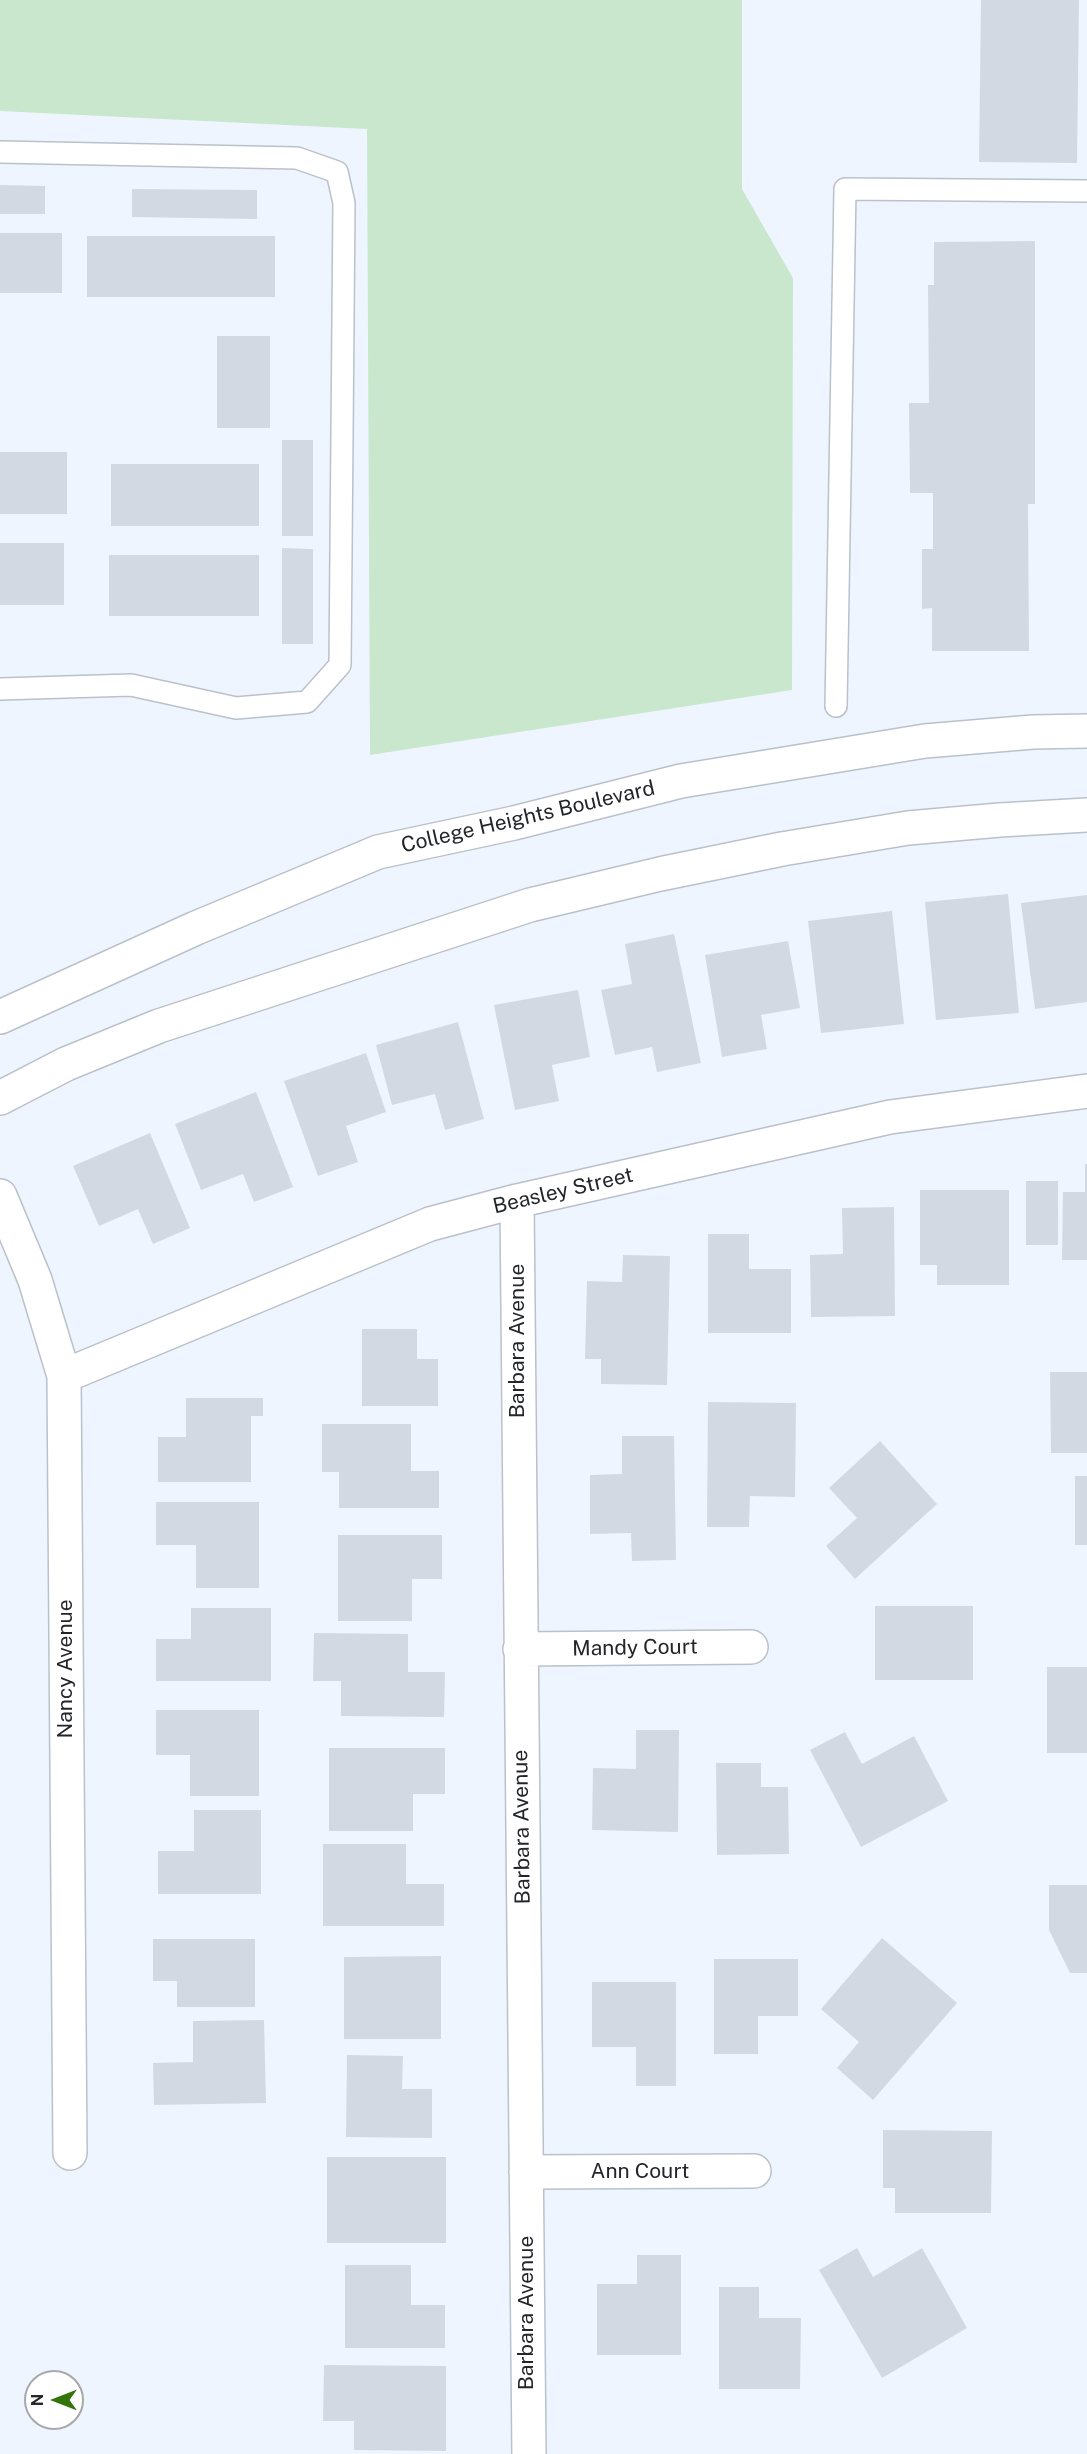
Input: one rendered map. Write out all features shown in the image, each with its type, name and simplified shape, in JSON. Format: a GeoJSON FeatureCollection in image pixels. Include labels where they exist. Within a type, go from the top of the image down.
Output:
{"type":"FeatureCollection","features":[{"type":"Feature","properties":{"kind":"street","name":"College Heights Boulevard"},"geometry":{"type":"LineString","coordinates":[[0,1017],[196,928],[378,852],[514,823],[681,781],[925,741],[1033,732],[1087,731]]}},
{"type":"Feature","properties":{"kind":"street"},"geometry":{"type":"LineString","coordinates":[[0,1098],[66,1064],[159,1026],[530,905],[660,874],[782,849],[908,828],[1087,815]]}},
{"type":"Feature","properties":{"kind":"street","name":"Beasley Street"},"geometry":{"type":"LineString","coordinates":[[64,1376],[419,1229],[517,1200],[890,1118],[1087,1091]]}},
{"type":"Feature","properties":{"kind":"street","name":"Nancy Avenue"},"geometry":{"type":"LineString","coordinates":[[0,1196],[35,1280],[64,1376],[70,2154]]}},
{"type":"Feature","properties":{"kind":"street","name":"Barbara Avenue"},"geometry":{"type":"LineString","coordinates":[[517,1200],[529,2454]]}},
{"type":"Feature","properties":{"kind":"street","name":"Mandy Court"},"geometry":{"type":"LineString","coordinates":[[520,1650],[751,1647]]}},
{"type":"Feature","properties":{"kind":"street","name":"Ann Court"},"geometry":{"type":"LineString","coordinates":[[526,2172],[754,2171]]}},
{"type":"Feature","properties":{"kind":"lane"},"geometry":{"type":"LineString","coordinates":[[0,152],[297,158],[337,172],[344,203],[344,215],[340,665],[307,702],[236,708],[131,685],[0,688]]}},
{"type":"Feature","properties":{"kind":"lane"},"geometry":{"type":"LineString","coordinates":[[836,706],[845,189],[1087,191]]}},
{"type":"Feature","properties":{"kind":"green space"},"geometry":{"type":"Polygon","coordinates":[[[0,0],[742,0],[742,189],[793,278],[792,690],[370,755],[367,129],[0,111],[0,0]]]}},
{"type":"Feature","properties":{"kind":"building"},"geometry":{"type":"Polygon","coordinates":[[[981,0],[1079,0],[1077,163],[979,162],[981,0]]]}},
{"type":"Feature","properties":{"kind":"building"},"geometry":{"type":"Polygon","coordinates":[[[0,185],[45,186],[45,214],[0,214],[0,185]]]}},
{"type":"Feature","properties":{"kind":"building"},"geometry":{"type":"Polygon","coordinates":[[[132,189],[257,190],[257,219],[132,217],[132,189]]]}},
{"type":"Feature","properties":{"kind":"building"},"geometry":{"type":"Polygon","coordinates":[[[0,233],[62,233],[62,293],[0,293],[0,233]]]}},
{"type":"Feature","properties":{"kind":"building"},"geometry":{"type":"Polygon","coordinates":[[[87,236],[275,236],[275,297],[87,297],[87,236]]]}},
{"type":"Feature","properties":{"kind":"building"},"geometry":{"type":"Polygon","coordinates":[[[1035,241],[1035,504],[1028,504],[1029,651],[932,651],[932,608],[922,609],[922,549],[933,549],[933,493],[910,493],[909,403],[929,403],[928,285],[934,285],[934,242],[1035,241]]]}},
{"type":"Feature","properties":{"kind":"building"},"geometry":{"type":"Polygon","coordinates":[[[217,336],[270,336],[270,428],[217,428],[217,336]]]}},
{"type":"Feature","properties":{"kind":"building"},"geometry":{"type":"Polygon","coordinates":[[[282,440],[313,440],[313,536],[282,536],[282,440]]]}},
{"type":"Feature","properties":{"kind":"building"},"geometry":{"type":"Polygon","coordinates":[[[0,452],[67,452],[67,514],[0,514],[0,452]]]}},
{"type":"Feature","properties":{"kind":"building"},"geometry":{"type":"Polygon","coordinates":[[[111,464],[259,464],[259,526],[111,526],[111,464]]]}},
{"type":"Feature","properties":{"kind":"building"},"geometry":{"type":"Polygon","coordinates":[[[0,543],[64,543],[64,605],[0,605],[0,543]]]}},
{"type":"Feature","properties":{"kind":"building"},"geometry":{"type":"Polygon","coordinates":[[[282,548],[313,549],[313,644],[282,644],[282,548]]]}},
{"type":"Feature","properties":{"kind":"building"},"geometry":{"type":"Polygon","coordinates":[[[109,555],[259,555],[259,616],[109,616],[109,555]]]}},
{"type":"Feature","properties":{"kind":"building"},"geometry":{"type":"Polygon","coordinates":[[[1008,894],[1019,1013],[936,1020],[925,902],[1008,894]]]}},
{"type":"Feature","properties":{"kind":"building"},"geometry":{"type":"Polygon","coordinates":[[[1087,895],[1087,1002],[1035,1009],[1021,903],[1087,895]]]}},
{"type":"Feature","properties":{"kind":"building"},"geometry":{"type":"Polygon","coordinates":[[[892,911],[904,1024],[821,1033],[808,921],[892,911]]]}},
{"type":"Feature","properties":{"kind":"building"},"geometry":{"type":"Polygon","coordinates":[[[674,934],[701,1063],[657,1072],[652,1047],[615,1055],[601,990],[632,984],[625,944],[674,934]]]}},
{"type":"Feature","properties":{"kind":"building"},"geometry":{"type":"Polygon","coordinates":[[[788,941],[800,1008],[761,1015],[767,1049],[722,1057],[705,955],[788,941]]]}},
{"type":"Feature","properties":{"kind":"building"},"geometry":{"type":"Polygon","coordinates":[[[578,990],[590,1057],[552,1065],[559,1101],[515,1110],[494,1005],[578,990]]]}},
{"type":"Feature","properties":{"kind":"building"},"geometry":{"type":"Polygon","coordinates":[[[458,1022],[484,1119],[445,1130],[435,1094],[392,1105],[376,1045],[458,1022]]]}},
{"type":"Feature","properties":{"kind":"building"},"geometry":{"type":"Polygon","coordinates":[[[366,1053],[386,1112],[346,1126],[358,1162],[318,1176],[284,1081],[366,1053]]]}},
{"type":"Feature","properties":{"kind":"building"},"geometry":{"type":"Polygon","coordinates":[[[256,1092],[293,1187],[254,1202],[243,1174],[201,1190],[175,1124],[256,1092]]]}},
{"type":"Feature","properties":{"kind":"building"},"geometry":{"type":"Polygon","coordinates":[[[150,1133],[190,1228],[153,1244],[138,1209],[99,1226],[73,1166],[150,1133]]]}},
{"type":"Feature","properties":{"kind":"building"},"geometry":{"type":"Polygon","coordinates":[[[1085,1164],[1087,1164],[1087,1260],[1062,1260],[1063,1192],[1085,1192],[1085,1164]]]}},
{"type":"Feature","properties":{"kind":"building"},"geometry":{"type":"Polygon","coordinates":[[[1026,1181],[1058,1181],[1058,1245],[1026,1245],[1026,1181]]]}},
{"type":"Feature","properties":{"kind":"building"},"geometry":{"type":"Polygon","coordinates":[[[920,1190],[1009,1190],[1009,1285],[937,1285],[937,1265],[920,1265],[920,1190]]]}},
{"type":"Feature","properties":{"kind":"building"},"geometry":{"type":"Polygon","coordinates":[[[894,1207],[895,1316],[811,1317],[810,1255],[843,1254],[842,1208],[894,1207]]]}},
{"type":"Feature","properties":{"kind":"building"},"geometry":{"type":"Polygon","coordinates":[[[708,1234],[749,1234],[749,1269],[791,1269],[791,1333],[708,1333],[708,1234]]]}},
{"type":"Feature","properties":{"kind":"building"},"geometry":{"type":"Polygon","coordinates":[[[623,1255],[670,1256],[667,1385],[601,1384],[601,1359],[585,1359],[587,1281],[622,1282],[623,1255]]]}},
{"type":"Feature","properties":{"kind":"building"},"geometry":{"type":"Polygon","coordinates":[[[362,1329],[417,1329],[417,1359],[438,1359],[438,1406],[362,1406],[362,1329]]]}},
{"type":"Feature","properties":{"kind":"building"},"geometry":{"type":"Polygon","coordinates":[[[1050,1372],[1087,1372],[1087,1453],[1051,1453],[1050,1372]]]}},
{"type":"Feature","properties":{"kind":"building"},"geometry":{"type":"Polygon","coordinates":[[[186,1398],[263,1398],[263,1416],[251,1416],[251,1482],[158,1482],[158,1437],[186,1437],[186,1398]]]}},
{"type":"Feature","properties":{"kind":"building"},"geometry":{"type":"Polygon","coordinates":[[[708,1402],[796,1403],[795,1497],[750,1496],[749,1527],[707,1527],[708,1402]]]}},
{"type":"Feature","properties":{"kind":"building"},"geometry":{"type":"Polygon","coordinates":[[[322,1424],[411,1424],[411,1471],[439,1471],[439,1508],[339,1508],[339,1472],[322,1472],[322,1424]]]}},
{"type":"Feature","properties":{"kind":"building"},"geometry":{"type":"Polygon","coordinates":[[[622,1436],[674,1436],[676,1560],[632,1561],[631,1533],[590,1534],[590,1475],[622,1474],[622,1436]]]}},
{"type":"Feature","properties":{"kind":"building"},"geometry":{"type":"Polygon","coordinates":[[[880,1441],[937,1504],[855,1579],[826,1546],[857,1518],[829,1488],[880,1441]]]}},
{"type":"Feature","properties":{"kind":"building"},"geometry":{"type":"Polygon","coordinates":[[[1075,1476],[1087,1476],[1087,1545],[1075,1545],[1075,1476]]]}},
{"type":"Feature","properties":{"kind":"building"},"geometry":{"type":"Polygon","coordinates":[[[156,1502],[259,1502],[259,1588],[196,1588],[196,1545],[156,1545],[156,1502]]]}},
{"type":"Feature","properties":{"kind":"building"},"geometry":{"type":"Polygon","coordinates":[[[338,1535],[442,1535],[442,1579],[412,1579],[412,1621],[338,1621],[338,1535]]]}},
{"type":"Feature","properties":{"kind":"building"},"geometry":{"type":"Polygon","coordinates":[[[875,1606],[973,1606],[973,1680],[875,1680],[875,1606]]]}},
{"type":"Feature","properties":{"kind":"building"},"geometry":{"type":"Polygon","coordinates":[[[191,1608],[271,1608],[271,1681],[156,1681],[156,1639],[191,1639],[191,1608]]]}},
{"type":"Feature","properties":{"kind":"building"},"geometry":{"type":"Polygon","coordinates":[[[314,1633],[408,1634],[408,1672],[445,1672],[444,1717],[341,1716],[341,1681],[313,1681],[314,1633]]]}},
{"type":"Feature","properties":{"kind":"building"},"geometry":{"type":"Polygon","coordinates":[[[1047,1667],[1087,1667],[1087,1753],[1047,1753],[1047,1667]]]}},
{"type":"Feature","properties":{"kind":"building"},"geometry":{"type":"Polygon","coordinates":[[[156,1710],[259,1710],[259,1796],[190,1796],[190,1755],[156,1755],[156,1710]]]}},
{"type":"Feature","properties":{"kind":"building"},"geometry":{"type":"Polygon","coordinates":[[[636,1730],[679,1730],[678,1832],[592,1830],[593,1768],[636,1769],[636,1730]]]}},
{"type":"Feature","properties":{"kind":"building"},"geometry":{"type":"Polygon","coordinates":[[[845,1732],[862,1764],[914,1736],[948,1801],[861,1847],[810,1750],[845,1732]]]}},
{"type":"Feature","properties":{"kind":"building"},"geometry":{"type":"Polygon","coordinates":[[[329,1748],[445,1748],[445,1794],[413,1794],[413,1831],[329,1831],[329,1748]]]}},
{"type":"Feature","properties":{"kind":"building"},"geometry":{"type":"Polygon","coordinates":[[[716,1763],[761,1763],[761,1787],[788,1787],[789,1854],[717,1855],[716,1763]]]}},
{"type":"Feature","properties":{"kind":"building"},"geometry":{"type":"Polygon","coordinates":[[[194,1810],[261,1810],[261,1894],[158,1894],[158,1851],[194,1851],[194,1810]]]}},
{"type":"Feature","properties":{"kind":"building"},"geometry":{"type":"Polygon","coordinates":[[[323,1844],[406,1844],[406,1884],[444,1884],[444,1926],[323,1926],[323,1844]]]}},
{"type":"Feature","properties":{"kind":"building"},"geometry":{"type":"Polygon","coordinates":[[[1049,1885],[1087,1885],[1087,1973],[1070,1973],[1049,1930],[1049,1885]]]}},
{"type":"Feature","properties":{"kind":"building"},"geometry":{"type":"Polygon","coordinates":[[[882,1938],[957,2003],[873,2100],[837,2068],[859,2042],[821,2009],[882,1938]]]}},
{"type":"Feature","properties":{"kind":"building"},"geometry":{"type":"Polygon","coordinates":[[[153,1939],[255,1939],[255,2007],[177,2007],[177,1981],[153,1981],[153,1939]]]}},
{"type":"Feature","properties":{"kind":"building"},"geometry":{"type":"Polygon","coordinates":[[[441,1956],[441,2039],[344,2039],[344,1957],[441,1956]]]}},
{"type":"Feature","properties":{"kind":"building"},"geometry":{"type":"Polygon","coordinates":[[[714,1959],[798,1959],[798,2016],[758,2016],[758,2054],[714,2054],[714,1959]]]}},
{"type":"Feature","properties":{"kind":"building"},"geometry":{"type":"Polygon","coordinates":[[[592,1982],[676,1982],[676,2086],[636,2086],[636,2047],[592,2047],[592,1982]]]}},
{"type":"Feature","properties":{"kind":"building"},"geometry":{"type":"Polygon","coordinates":[[[264,2020],[266,2103],[154,2105],[153,2063],[193,2062],[193,2021],[264,2020]]]}},
{"type":"Feature","properties":{"kind":"building"},"geometry":{"type":"Polygon","coordinates":[[[347,2055],[403,2056],[402,2089],[432,2089],[432,2138],[346,2137],[347,2055]]]}},
{"type":"Feature","properties":{"kind":"building"},"geometry":{"type":"Polygon","coordinates":[[[883,2130],[992,2131],[991,2213],[895,2213],[895,2188],[883,2188],[883,2130]]]}},
{"type":"Feature","properties":{"kind":"building"},"geometry":{"type":"Polygon","coordinates":[[[327,2157],[446,2157],[446,2243],[327,2243],[327,2157]]]}},
{"type":"Feature","properties":{"kind":"building"},"geometry":{"type":"Polygon","coordinates":[[[857,2248],[873,2277],[922,2248],[967,2328],[882,2378],[819,2270],[857,2248]]]}},
{"type":"Feature","properties":{"kind":"building"},"geometry":{"type":"Polygon","coordinates":[[[637,2255],[681,2255],[681,2355],[597,2355],[597,2284],[637,2284],[637,2255]]]}},
{"type":"Feature","properties":{"kind":"building"},"geometry":{"type":"Polygon","coordinates":[[[345,2265],[411,2265],[411,2305],[445,2305],[445,2348],[345,2348],[345,2265]]]}},
{"type":"Feature","properties":{"kind":"building"},"geometry":{"type":"Polygon","coordinates":[[[719,2287],[759,2287],[759,2318],[801,2318],[800,2389],[719,2389],[719,2287]]]}},
{"type":"Feature","properties":{"kind":"building"},"geometry":{"type":"Polygon","coordinates":[[[324,2365],[446,2366],[446,2451],[354,2450],[354,2421],[323,2421],[324,2365]]]}}]}
